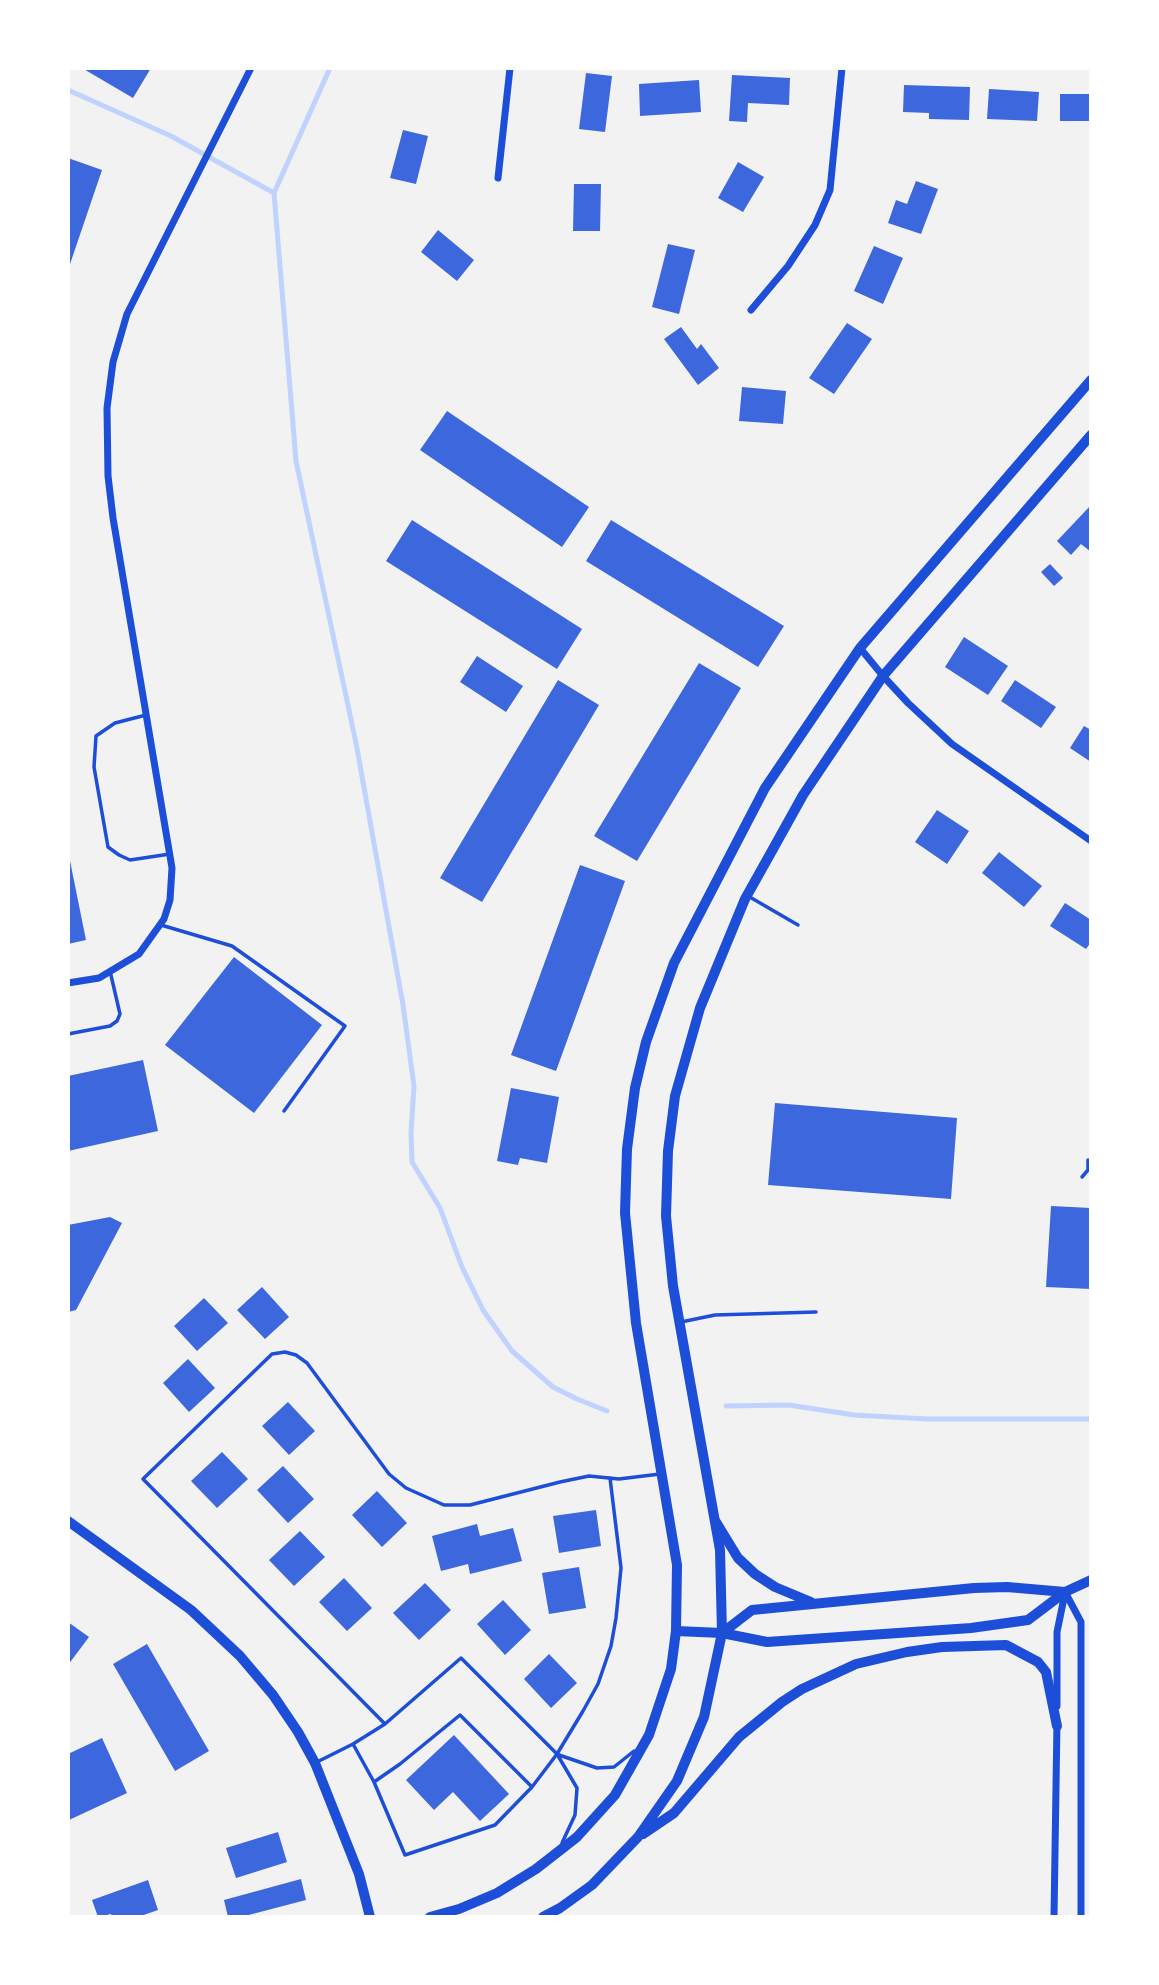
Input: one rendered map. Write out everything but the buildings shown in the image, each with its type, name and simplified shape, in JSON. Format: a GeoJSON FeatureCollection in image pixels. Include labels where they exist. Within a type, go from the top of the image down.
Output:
{"type":"FeatureCollection","features":[{"type":"Feature","properties":{"kind":"main road"},"geometry":{"type":"LineString","coordinates":[[430,1917],[459,1909],[497,1893],[536,1869],[577,1837],[615,1795],[649,1735],[671,1669],[676,1631],[677,1565],[636,1323],[625,1213],[629,1136],[635,1088],[646,1042],[674,963],[765,788],[860,648],[1091,380]]}},
{"type":"Feature","properties":{"kind":"main road"},"geometry":{"type":"LineString","coordinates":[[543,1917],[592,1885],[638,1838],[677,1781],[704,1717],[722,1633],[720,1550],[673,1286],[666,1216],[668,1151],[675,1096],[701,1008],[747,895],[803,795],[883,676],[1091,435]]}},
{"type":"Feature","properties":{"kind":"main road"},"geometry":{"type":"LineString","coordinates":[[638,1838],[674,1813],[739,1737],[782,1702],[802,1689],[856,1664],[918,1650],[1006,1645],[1038,1662],[1046,1672],[1057,1726]]}},
{"type":"Feature","properties":{"kind":"street"},"geometry":{"type":"LineString","coordinates":[[68,983],[99,978],[139,954],[160,925],[170,900],[172,867],[113,518],[108,476],[107,408],[113,362],[127,314],[251,68]]}},
{"type":"Feature","properties":{"kind":"street"},"geometry":{"type":"LineString","coordinates":[[498,178],[510,68]]}},
{"type":"Feature","properties":{"kind":"street"},"geometry":{"type":"LineString","coordinates":[[751,310],[788,266],[816,225],[830,190],[842,68]]}},
{"type":"Feature","properties":{"kind":"street"},"geometry":{"type":"LineString","coordinates":[[860,648],[883,676],[952,744],[1091,841]]}},
{"type":"Feature","properties":{"kind":"street"},"geometry":{"type":"LineString","coordinates":[[715,1520],[738,1558],[755,1574],[775,1587],[815,1604]]}},
{"type":"Feature","properties":{"kind":"street"},"geometry":{"type":"LineString","coordinates":[[68,1521],[191,1610],[240,1656],[273,1695],[299,1732],[315,1763],[359,1874],[370,1917]]}},
{"type":"Feature","properties":{"kind":"street"},"geometry":{"type":"LineString","coordinates":[[676,1631],[722,1633],[767,1642],[971,1628],[1028,1620],[1066,1592],[1091,1580]]}},
{"type":"Feature","properties":{"kind":"street"},"geometry":{"type":"LineString","coordinates":[[722,1633],[750,1611],[974,1588],[1007,1587],[1066,1592]]}},
{"type":"Feature","properties":{"kind":"street"},"geometry":{"type":"LineString","coordinates":[[1054,1917],[1057,1632],[1066,1592]]}},
{"type":"Feature","properties":{"kind":"street"},"geometry":{"type":"LineString","coordinates":[[1066,1592],[1081,1622],[1081,1917]]}},
{"type":"Feature","properties":{"kind":"lane"},"geometry":{"type":"LineString","coordinates":[[146,715],[116,723],[96,736],[94,767],[108,847],[130,860],[170,854]]}},
{"type":"Feature","properties":{"kind":"lane"},"geometry":{"type":"LineString","coordinates":[[747,895],[798,925]]}},
{"type":"Feature","properties":{"kind":"lane"},"geometry":{"type":"LineString","coordinates":[[160,925],[232,946],[345,1026],[284,1111]]}},
{"type":"Feature","properties":{"kind":"lane"},"geometry":{"type":"LineString","coordinates":[[68,1034],[110,1026],[117,1021],[120,1014],[110,971]]}},
{"type":"Feature","properties":{"kind":"lane"},"geometry":{"type":"LineString","coordinates":[[1082,1177],[1088,1170],[1088,1160]]}},
{"type":"Feature","properties":{"kind":"lane"},"geometry":{"type":"LineString","coordinates":[[679,1322],[715,1315],[816,1312]]}},
{"type":"Feature","properties":{"kind":"lane"},"geometry":{"type":"LineString","coordinates":[[385,1724],[144,1479],[272,1354],[285,1352],[296,1355],[307,1363],[389,1474],[406,1488],[444,1505],[470,1505],[589,1476],[619,1479],[662,1474]]}},
{"type":"Feature","properties":{"kind":"lane"},"geometry":{"type":"LineString","coordinates":[[353,1744],[374,1782],[405,1855],[495,1825],[532,1787],[557,1754],[598,1684],[611,1646],[621,1568],[610,1478]]}},
{"type":"Feature","properties":{"kind":"lane"},"geometry":{"type":"LineString","coordinates":[[315,1763],[385,1724],[461,1658],[557,1754],[577,1788],[575,1815],[558,1852]]}},
{"type":"Feature","properties":{"kind":"lane"},"geometry":{"type":"LineString","coordinates":[[374,1782],[460,1715],[532,1787]]}},
{"type":"Feature","properties":{"kind":"lane"},"geometry":{"type":"LineString","coordinates":[[557,1754],[597,1768],[614,1767],[629,1757],[649,1735]]}},
{"type":"Feature","properties":{"kind":"waterway"},"geometry":{"type":"LineString","coordinates":[[330,68],[274,193],[296,461],[356,743],[403,1005],[414,1086],[412,1162],[440,1208],[462,1267],[483,1310],[512,1351],[553,1387],[607,1411]]}},
{"type":"Feature","properties":{"kind":"waterway"},"geometry":{"type":"LineString","coordinates":[[68,90],[171,136],[274,193]]}},
{"type":"Feature","properties":{"kind":"waterway"},"geometry":{"type":"LineString","coordinates":[[726,1406],[789,1405],[854,1415],[927,1419],[1091,1419]]}}]}
